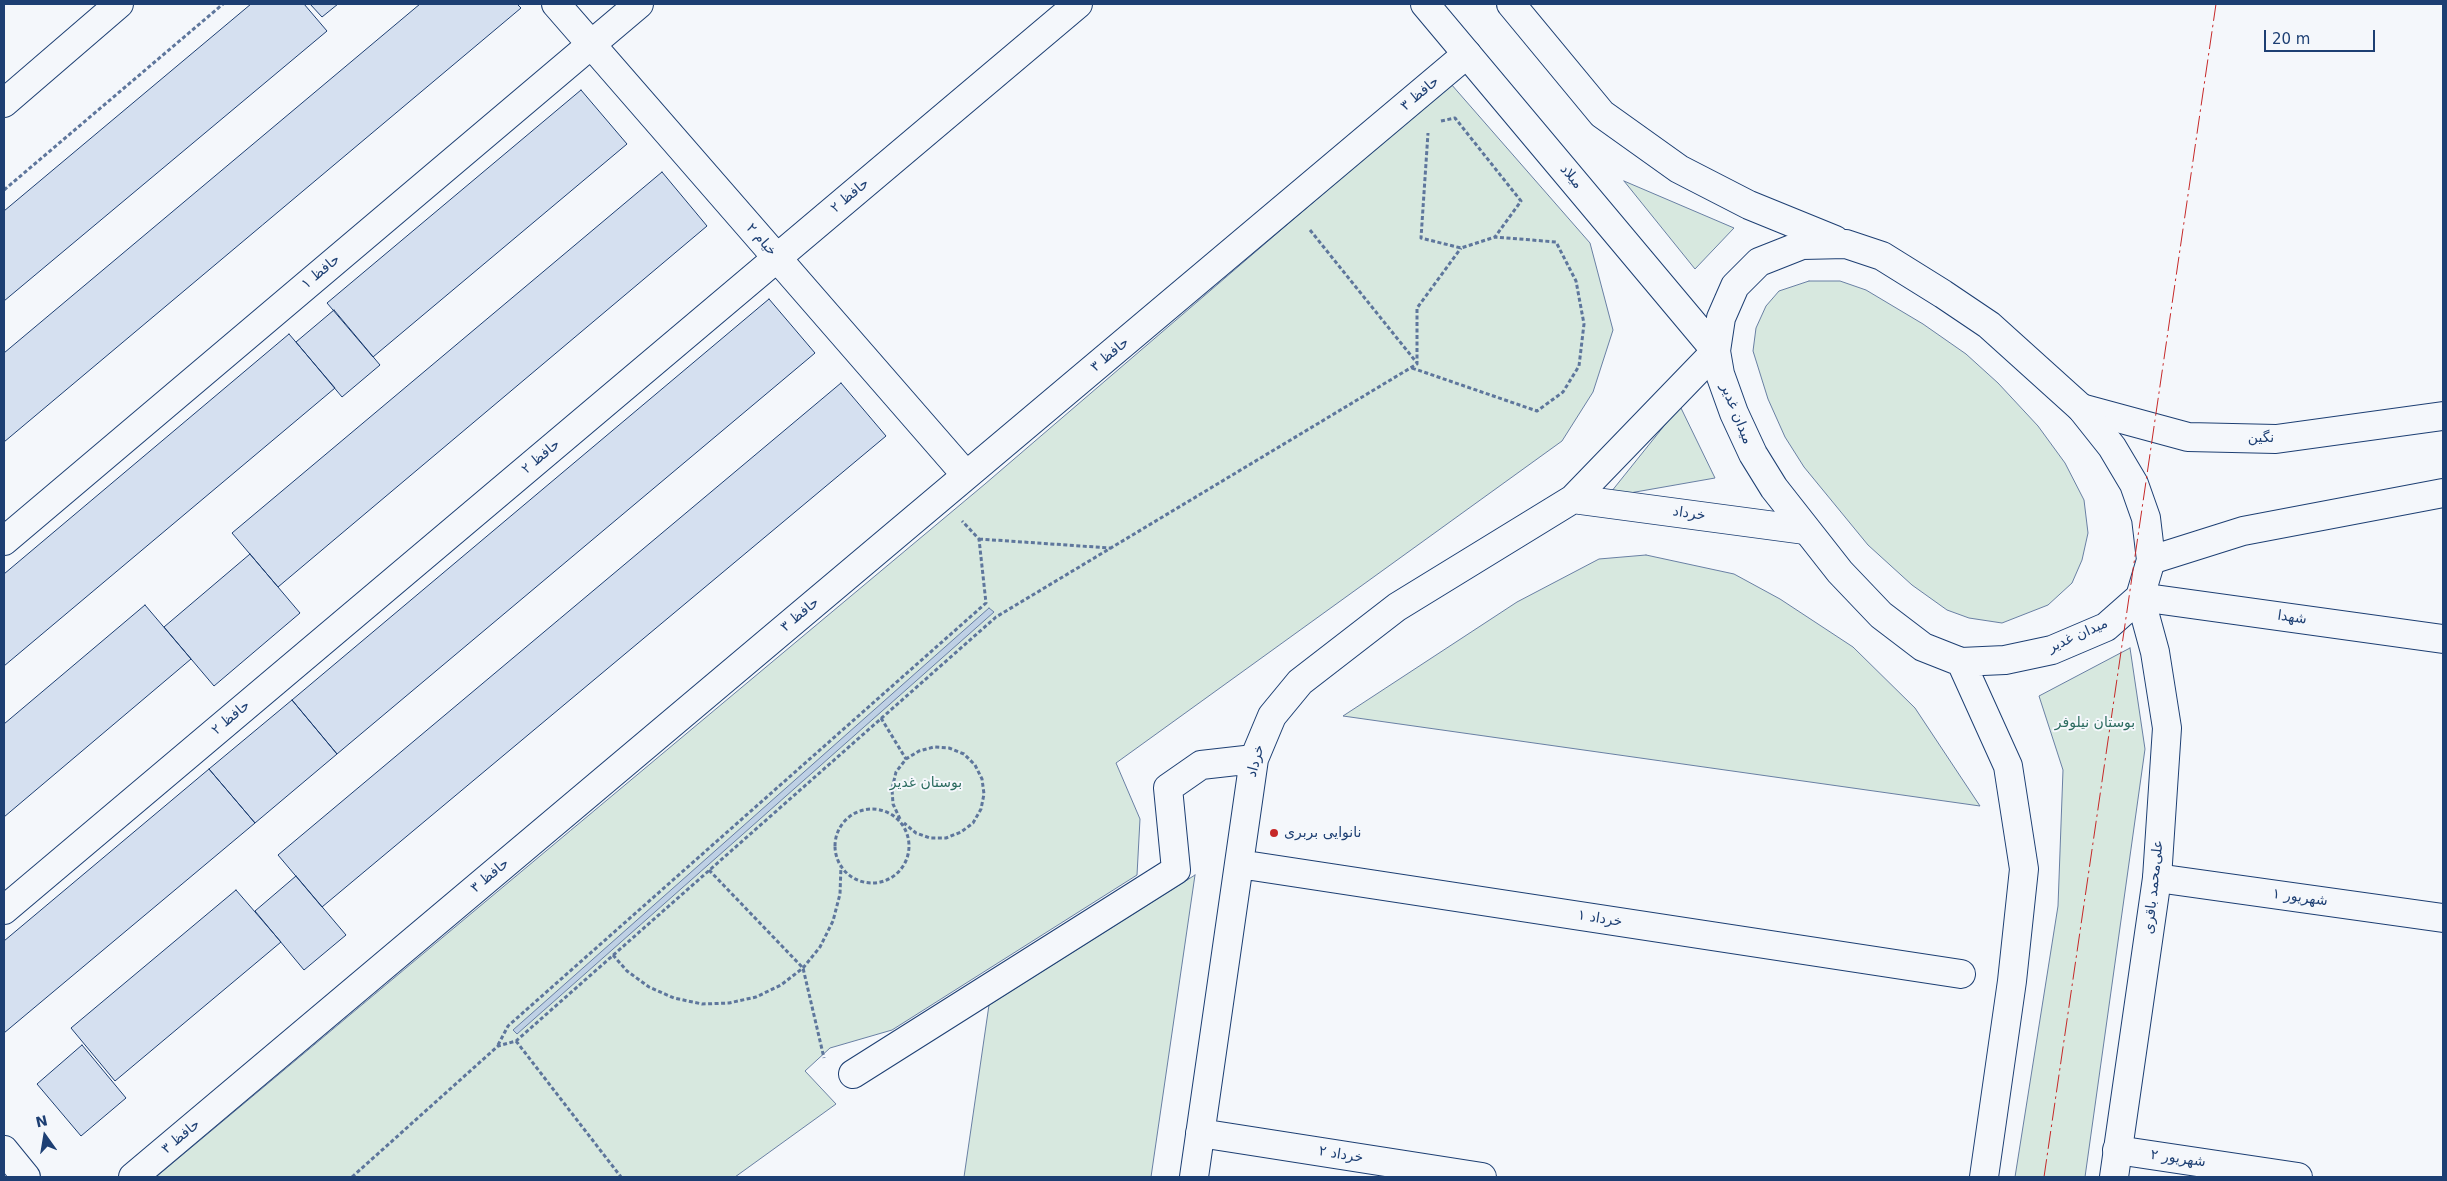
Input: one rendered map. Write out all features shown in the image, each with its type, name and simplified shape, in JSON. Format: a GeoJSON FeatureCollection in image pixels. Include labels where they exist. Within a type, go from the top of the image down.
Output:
{"type":"FeatureCollection","features":[{"type":"Feature","properties":{"kind":"street"},"geometry":{"type":"LineString","coordinates":[[4,103],[119,4]]}},
{"type":"Feature","properties":{"kind":"street","name":"خیام ۲"},"geometry":{"type":"LineString","coordinates":[[556,4],[966,475]]}},
{"type":"Feature","properties":{"kind":"street","name":"حافظ ۱"},"geometry":{"type":"LineString","coordinates":[[4,541],[639,4]]}},
{"type":"Feature","properties":{"kind":"street","name":"حافظ ۲"},"geometry":{"type":"LineString","coordinates":[[4,910],[1078,4]]}},
{"type":"Feature","properties":{"kind":"street","name":"میلاد"},"geometry":{"type":"LineString","coordinates":[[1425,4],[1716,351]]}},
{"type":"Feature","properties":{"kind":"street"},"geometry":{"type":"LineString","coordinates":[[1511,4],[1602,114],[1679,169],[1749,204],[1846,244]]}},
{"type":"Feature","properties":{"kind":"street","name":"حافظ ۳"},"geometry":{"type":"LineString","coordinates":[[133,1177],[1467,54]]}},
{"type":"Feature","properties":{"kind":"street","name":"میدان غدیر"},"geometry":{"type":"LineString","coordinates":[[1846,244],[1882,256],[1989,325],[2080,408],[2112,447],[2134,484],[2146,518],[2150,560],[2140,597],[2106,627],[2052,650],[2005,660],[1961,662],[1923,647],[1881,615],[1840,572],[1805,530],[1774,488],[1753,454],[1734,413],[1720,374],[1716,351],[1721,318],[1735,286],[1759,262],[1802,245],[1846,244]]}},
{"type":"Feature","properties":{"kind":"street","name":"خرداد"},"geometry":{"type":"LineString","coordinates":[[1194,1177],[1254,759],[1272,716],[1300,682],[1398,607],[1573,499],[1716,351]]}},
{"type":"Feature","properties":{"kind":"street","name":"نگین"},"geometry":{"type":"LineString","coordinates":[[2080,408],[2188,437],[2276,439],[2443,416]]}},
{"type":"Feature","properties":{"kind":"street"},"geometry":{"type":"LineString","coordinates":[[2150,560],[2244,531],[2443,493]]}},
{"type":"Feature","properties":{"kind":"street","name":"خرداد"},"geometry":{"type":"LineString","coordinates":[[1573,499],[1805,530]]}},
{"type":"Feature","properties":{"kind":"street","name":"شهدا"},"geometry":{"type":"LineString","coordinates":[[2140,597],[2443,639]]}},
{"type":"Feature","properties":{"kind":"street","name":"علی‌محمد باقری"},"geometry":{"type":"LineString","coordinates":[[2114,1177],[2157,878],[2166,728],[2155,652],[2140,597]]}},
{"type":"Feature","properties":{"kind":"street"},"geometry":{"type":"LineString","coordinates":[[1961,662],[2008,766],[2024,869],[2012,981],[1984,1177]]}},
{"type":"Feature","properties":{"kind":"street"},"geometry":{"type":"LineString","coordinates":[[853,1074],[1176,870],[1168,788],[1201,765],[1254,759]]}},
{"type":"Feature","properties":{"kind":"street","name":"خرداد ۱"},"geometry":{"type":"LineString","coordinates":[[1239,864],[1961,974]]}},
{"type":"Feature","properties":{"kind":"street","name":"شهریور ۱"},"geometry":{"type":"LineString","coordinates":[[2157,878],[2443,918]]}},
{"type":"Feature","properties":{"kind":"street","name":"خرداد ۲"},"geometry":{"type":"LineString","coordinates":[[1200,1133],[1482,1177]]}},
{"type":"Feature","properties":{"kind":"street"},"geometry":{"type":"LineString","coordinates":[[4,1150],[26,1177]]}},
{"type":"Feature","properties":{"kind":"street","name":"شهریور ۲"},"geometry":{"type":"LineString","coordinates":[[2118,1150],[2298,1177]]}},
{"type":"Feature","properties":{"kind":"path"},"geometry":{"type":"LineString","coordinates":[[4,190],[223,4]]}},
{"type":"Feature","properties":{"kind":"path"},"geometry":{"type":"LineString","coordinates":[[1412,368],[1537,411],[1562,392],[1579,366],[1584,324],[1576,281],[1556,242],[1495,237],[1461,248],[1421,238],[1427,134],[1440,121],[1455,118],[1521,201],[1495,237]]}},
{"type":"Feature","properties":{"kind":"path"},"geometry":{"type":"LineString","coordinates":[[1289,204],[1418,364]]}},
{"type":"Feature","properties":{"kind":"path"},"geometry":{"type":"LineString","coordinates":[[1418,364],[1417,308],[1461,248]]}},
{"type":"Feature","properties":{"kind":"path"},"geometry":{"type":"LineString","coordinates":[[498,1046],[516,1041],[996,617],[1418,364]]}},
{"type":"Feature","properties":{"kind":"path"},"geometry":{"type":"LineString","coordinates":[[352,1177],[498,1046],[508,1026],[986,603],[979,539],[941,497]]}},
{"type":"Feature","properties":{"kind":"path"},"geometry":{"type":"LineString","coordinates":[[979,539],[1111,548]]}},
{"type":"Feature","properties":{"kind":"path"},"geometry":{"type":"LineString","coordinates":[[882,718],[906,759]]}},
{"type":"Feature","properties":{"kind":"path"},"geometry":{"type":"LineString","coordinates":[[900,819],[894,804],[892,789],[896,772],[906,759],[919,751],[934,746],[949,748],[964,754],[975,765],[982,779],[984,794],[981,809],[973,823],[961,832],[946,838],[930,838],[916,833],[900,819],[878,808],[865,809],[853,813],[844,821],[838,832],[834,843],[836,856],[841,866],[851,877],[865,883],[880,883],[893,877],[904,866],[909,852],[908,837],[904,823]]}},
{"type":"Feature","properties":{"kind":"path"},"geometry":{"type":"LineString","coordinates":[[613,955],[627,971],[649,987],[674,998],[702,1004],[729,1003],[756,997],[781,985],[802,968],[820,946],[833,921],[840,894],[841,866]]}},
{"type":"Feature","properties":{"kind":"path"},"geometry":{"type":"LineString","coordinates":[[709,870],[802,968],[825,1063],[853,1074]]}},
{"type":"Feature","properties":{"kind":"path"},"geometry":{"type":"LineString","coordinates":[[516,1041],[622,1177]]}},
{"type":"Feature","properties":{"kind":"green space","name":"بوستان غدیر"},"geometry":{"type":"Polygon","coordinates":[[[1451,84],[1590,243],[1613,330],[1593,392],[1562,441],[1116,763],[1140,819],[1137,875],[892,1030],[830,1048],[805,1071],[836,1104],[735,1177],[156,1177],[985,484],[1451,84]]]}},
{"type":"Feature","properties":{"kind":"green space"},"geometry":{"type":"Polygon","coordinates":[[[1624,181],[1734,228],[1695,269],[1624,181]]]}},
{"type":"Feature","properties":{"kind":"green space"},"geometry":{"type":"Polygon","coordinates":[[[1809,281],[1840,281],[1866,290],[1923,324],[1966,354],[1998,383],[2038,426],[2065,463],[2084,500],[2088,533],[2082,560],[2072,583],[2048,605],[2002,623],[1969,618],[1947,610],[1912,585],[1868,545],[1804,467],[1785,437],[1768,399],[1753,351],[1756,328],[1766,306],[1779,291],[1809,281]]]}},
{"type":"Feature","properties":{"kind":"green space"},"geometry":{"type":"Polygon","coordinates":[[[1680,406],[1715,478],[1607,497],[1680,406]]]}},
{"type":"Feature","properties":{"kind":"green space"},"geometry":{"type":"Polygon","coordinates":[[[1646,555],[1734,574],[1780,599],[1853,647],[1915,708],[1980,806],[1343,716],[1517,602],[1599,559],[1646,555]]]}},
{"type":"Feature","properties":{"kind":"green space","name":"بوستان نیلوفر"},"geometry":{"type":"Polygon","coordinates":[[[2130,648],[2145,749],[2085,1177],[2015,1177],[2058,906],[2063,770],[2039,696],[2130,648]]]}},
{"type":"Feature","properties":{"kind":"green space"},"geometry":{"type":"Polygon","coordinates":[[[1195,875],[1151,1177],[964,1177],[989,1005],[1195,875]]]}},
{"type":"Feature","properties":{"kind":"water"},"geometry":{"type":"Polygon","coordinates":[[[989,608],[994,612],[517,1034],[513,1030],[989,608]]]}},
{"type":"Feature","properties":{"kind":"building"},"geometry":{"type":"Polygon","coordinates":[[[251,4],[304,4],[327,31],[4,301],[4,211],[251,4]]]}},
{"type":"Feature","properties":{"kind":"building"},"geometry":{"type":"Polygon","coordinates":[[[310,4],[338,4],[322,17],[310,4]]]}},
{"type":"Feature","properties":{"kind":"building"},"geometry":{"type":"Polygon","coordinates":[[[420,4],[517,4],[521,8],[4,442],[4,353],[420,4]]]}},
{"type":"Feature","properties":{"kind":"building"},"geometry":{"type":"Polygon","coordinates":[[[581,90],[627,144],[373,357],[327,303],[581,90]]]}},
{"type":"Feature","properties":{"kind":"building"},"geometry":{"type":"Polygon","coordinates":[[[662,172],[707,226],[278,587],[232,533],[662,172]]]}},
{"type":"Feature","properties":{"kind":"building"},"geometry":{"type":"Polygon","coordinates":[[[769,299],[815,353],[337,754],[292,700],[769,299]]]}},
{"type":"Feature","properties":{"kind":"building"},"geometry":{"type":"Polygon","coordinates":[[[334,310],[380,365],[342,397],[296,342],[334,310]]]}},
{"type":"Feature","properties":{"kind":"building"},"geometry":{"type":"Polygon","coordinates":[[[289,334],[335,388],[4,666],[4,574],[289,334]]]}},
{"type":"Feature","properties":{"kind":"building"},"geometry":{"type":"Polygon","coordinates":[[[841,383],[886,436],[322,907],[278,855],[841,383]]]}},
{"type":"Feature","properties":{"kind":"building"},"geometry":{"type":"Polygon","coordinates":[[[250,554],[300,613],[214,686],[164,627],[250,554]]]}},
{"type":"Feature","properties":{"kind":"building"},"geometry":{"type":"Polygon","coordinates":[[[145,605],[191,659],[4,817],[4,724],[145,605]]]}},
{"type":"Feature","properties":{"kind":"building"},"geometry":{"type":"Polygon","coordinates":[[[292,700],[337,754],[255,823],[209,769],[292,700]]]}},
{"type":"Feature","properties":{"kind":"building"},"geometry":{"type":"Polygon","coordinates":[[[209,769],[255,823],[4,1033],[4,941],[209,769]]]}},
{"type":"Feature","properties":{"kind":"building"},"geometry":{"type":"Polygon","coordinates":[[[296,876],[346,935],[304,970],[255,911],[296,876]]]}},
{"type":"Feature","properties":{"kind":"building"},"geometry":{"type":"Polygon","coordinates":[[[236,890],[281,942],[115,1081],[71,1028],[236,890]]]}},
{"type":"Feature","properties":{"kind":"building"},"geometry":{"type":"Polygon","coordinates":[[[82,1045],[126,1098],[81,1136],[37,1084],[82,1045]]]}},
{"type":"Feature","properties":{"kind":"power"},"geometry":{"type":"LineString","coordinates":[[2044,1177],[2216,4]]}},
{"type":"Feature","properties":{"kind":"place","name":"نانوایی بربری"},"geometry":{"type":"Point","coordinates":[1274,833]}}]}
